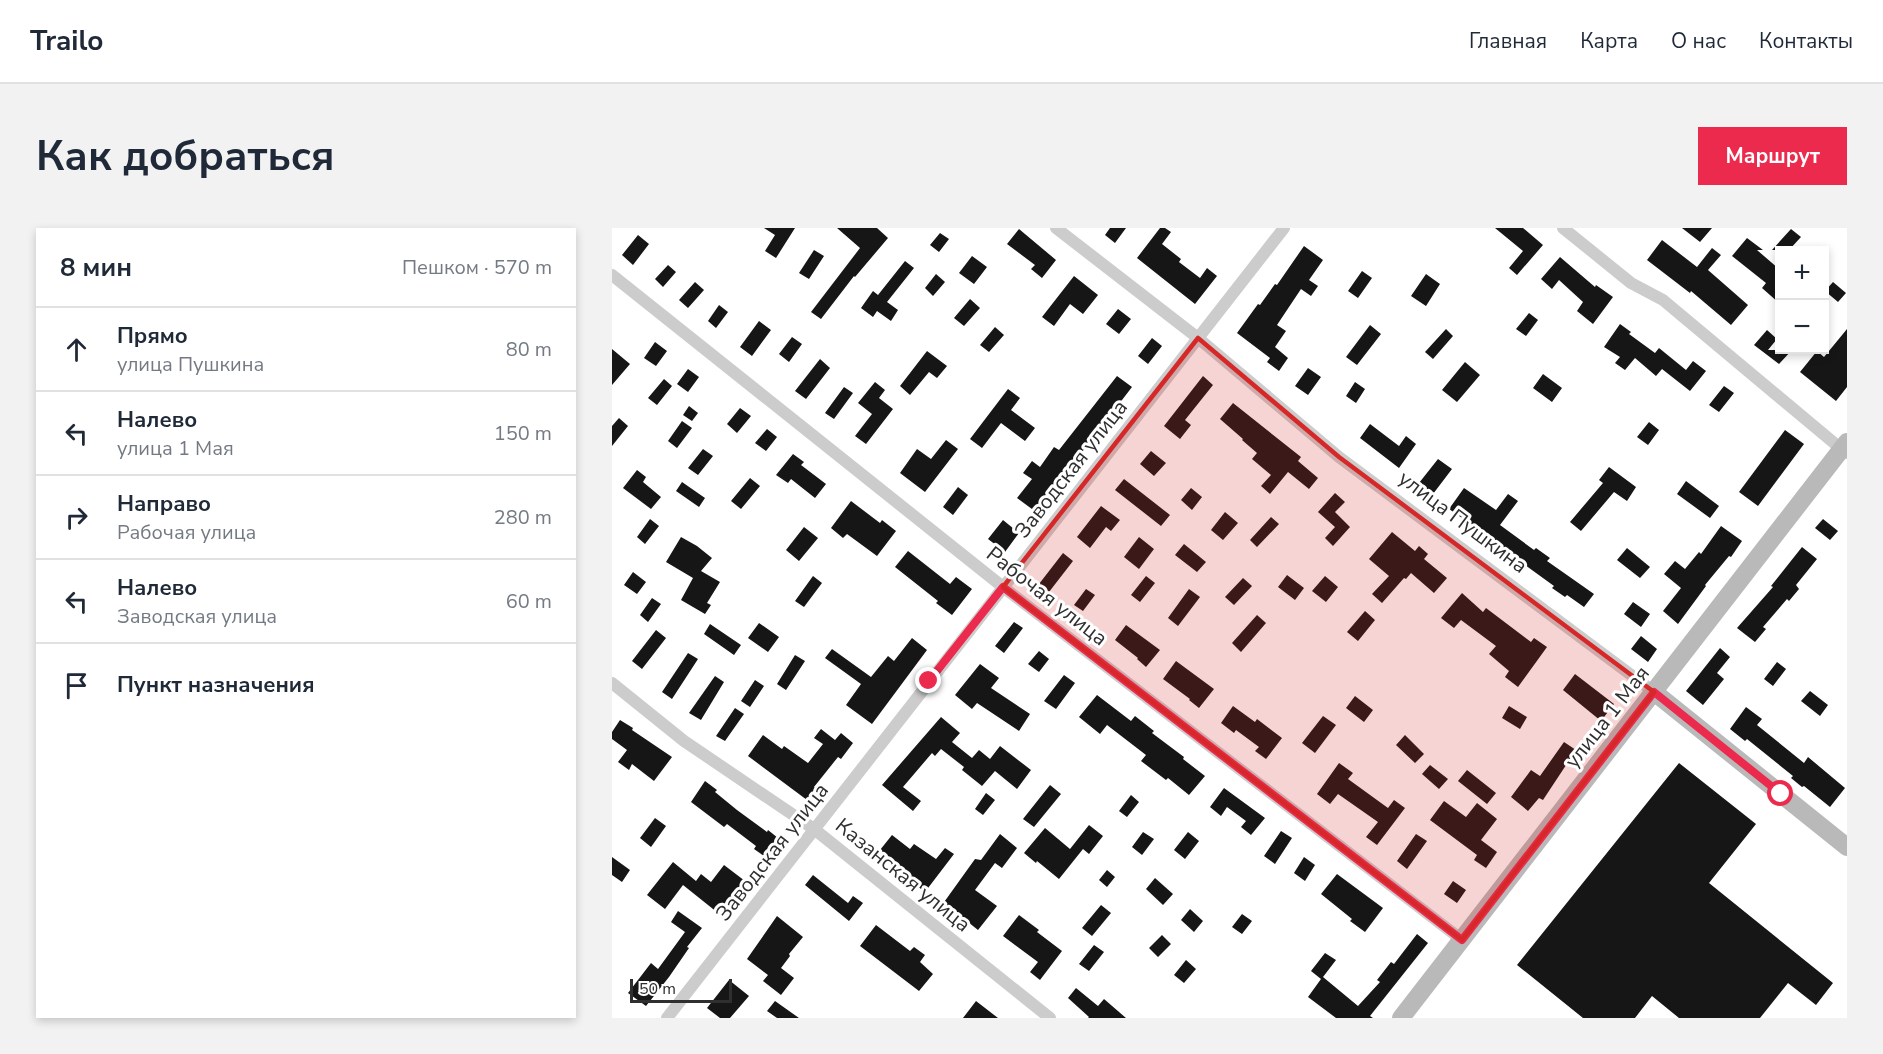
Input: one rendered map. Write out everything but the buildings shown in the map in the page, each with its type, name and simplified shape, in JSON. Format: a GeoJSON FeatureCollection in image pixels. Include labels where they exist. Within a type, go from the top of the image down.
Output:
{"type":"FeatureCollection","features":[{"type":"Feature","properties":{"kind":"main road","name":"улица 1 Мая"},"geometry":{"type":"LineString","coordinates":[[1401,1018],[1845,448]]}},
{"type":"Feature","properties":{"kind":"main road","name":"улица Пушкина"},"geometry":{"type":"LineString","coordinates":[[1654,692],[1847,847]]}},
{"type":"Feature","properties":{"kind":"street","name":"улица Пушкина"},"geometry":{"type":"LineString","coordinates":[[1056,228],[1198,338],[1339,457],[1654,692]]}},
{"type":"Feature","properties":{"kind":"street","name":"Заводская улица"},"geometry":{"type":"LineString","coordinates":[[667,1018],[1284,228]]}},
{"type":"Feature","properties":{"kind":"street"},"geometry":{"type":"LineString","coordinates":[[1563,228],[1631,283],[1663,300],[1845,448]]}},
{"type":"Feature","properties":{"kind":"street","name":"Рабочая улица"},"geometry":{"type":"LineString","coordinates":[[612,275],[1003,587],[1462,940]]}},
{"type":"Feature","properties":{"kind":"street","name":"Казанская улица"},"geometry":{"type":"LineString","coordinates":[[612,682],[684,741],[814,829],[1050,1018]]}},
{"type":"Feature","properties":{"kind":"highlighted area"},"geometry":{"type":"Polygon","coordinates":[[[1198,338],[1339,457],[1654,692],[1462,940],[1003,587],[1198,338]]]}},
{"type":"Feature","properties":{"kind":"route"},"geometry":{"type":"LineString","coordinates":[[929,681],[1003,587],[1462,940],[1654,692],[1781,794]]}}]}
